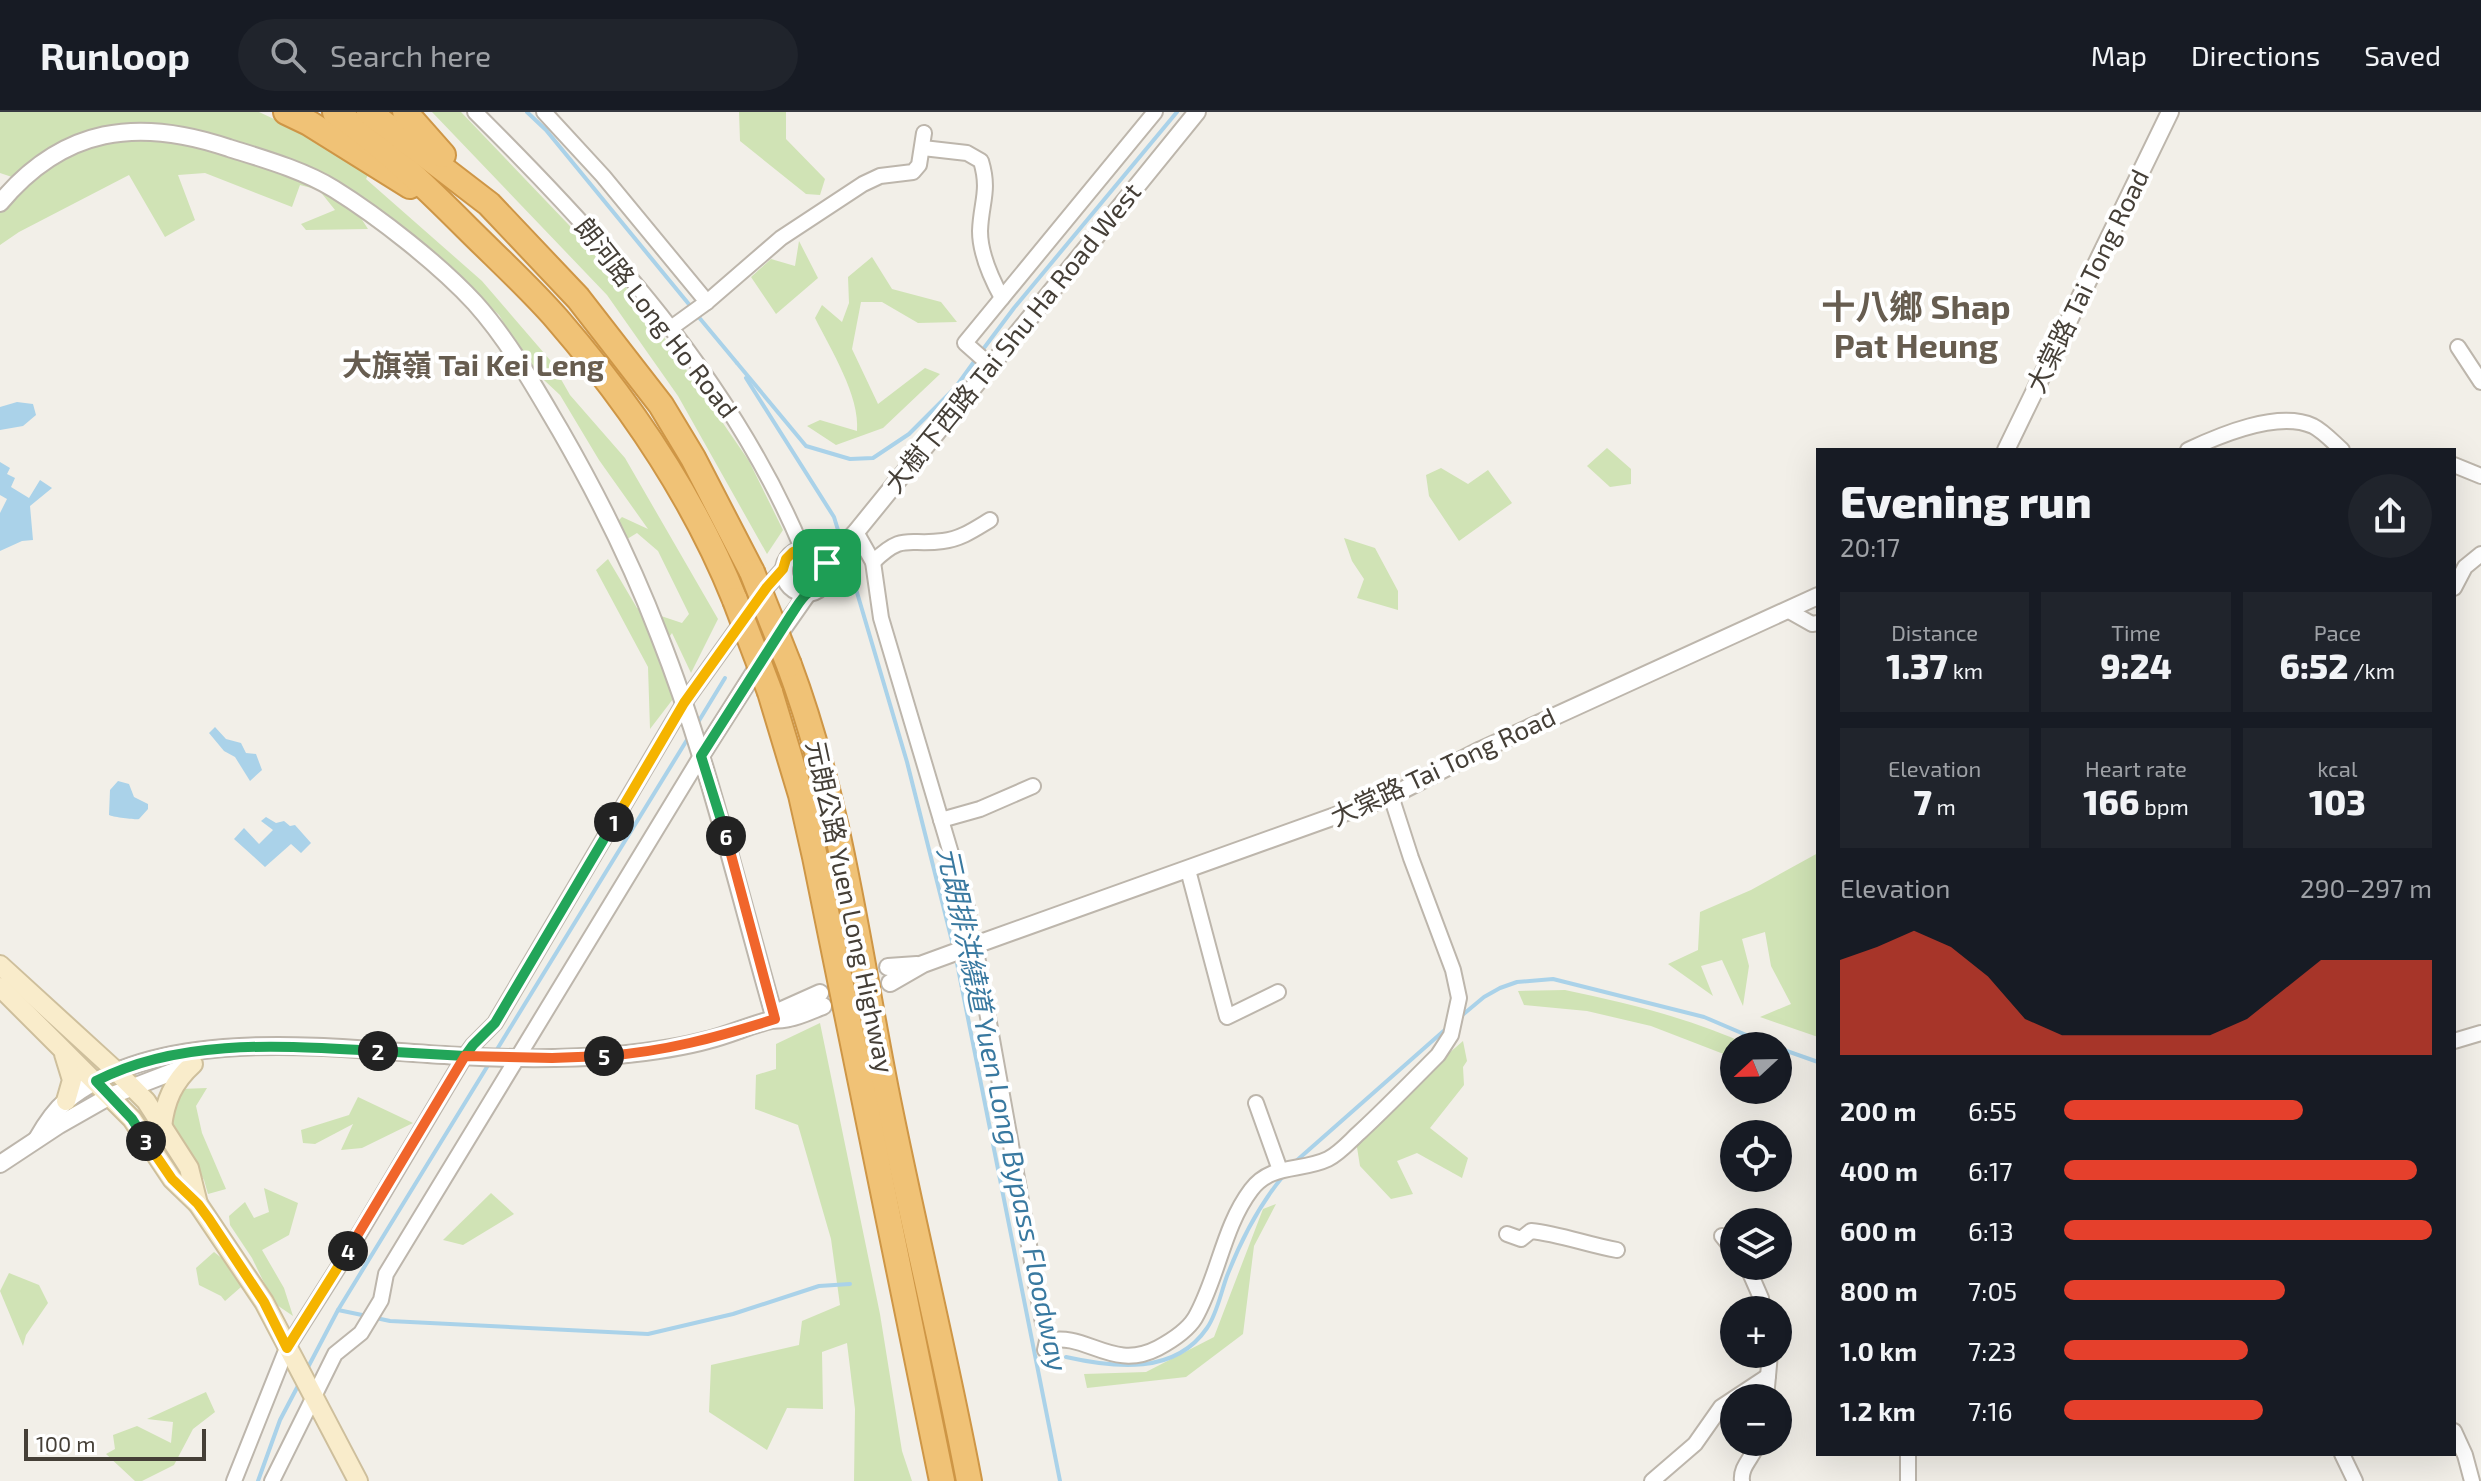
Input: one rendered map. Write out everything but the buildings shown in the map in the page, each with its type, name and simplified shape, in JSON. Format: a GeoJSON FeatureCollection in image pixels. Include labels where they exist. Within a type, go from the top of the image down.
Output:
{"type":"FeatureCollection","features":[{"type":"Feature","properties":{"kind":"highway"},"geometry":{"type":"LineString","coordinates":[[286,112],[309,123],[446,208]]}},
{"type":"Feature","properties":{"kind":"highway","name":"元朗公路 Yuen Long Highway"},"geometry":{"type":"LineString","coordinates":[[335,112],[399,161],[557,319],[613,391],[687,503],[735,600],[770,692],[801,795],[942,1481]]}},
{"type":"Feature","properties":{"kind":"highway","name":"元朗公路 Yuen Long Highway"},"geometry":{"type":"LineString","coordinates":[[369,112],[489,204],[562,279],[637,371],[693,458],[752,572],[789,665],[813,740],[837,837],[886,1091],[969,1481]]}},
{"type":"Feature","properties":{"kind":"highway"},"geometry":{"type":"LineString","coordinates":[[405,112],[489,204]]}},
{"type":"Feature","properties":{"kind":"main road"},"geometry":{"type":"LineString","coordinates":[[0,965],[146,1101],[189,1168],[198,1204]]}},
{"type":"Feature","properties":{"kind":"main road"},"geometry":{"type":"LineString","coordinates":[[0,987],[132,1119],[172,1179],[198,1204],[264,1302],[358,1481]]}},
{"type":"Feature","properties":{"kind":"main road"},"geometry":{"type":"LineString","coordinates":[[59,1046],[70,1067],[72,1080],[66,1101]]}},
{"type":"Feature","properties":{"kind":"main road"},"geometry":{"type":"LineString","coordinates":[[162,1127],[164,1108],[178,1078],[193,1064]]}},
{"type":"Feature","properties":{"kind":"street","name":"朗河路 Long Ho Road"},"geometry":{"type":"LineString","coordinates":[[475,112],[559,195],[674,327],[762,461],[802,548]]}},
{"type":"Feature","properties":{"kind":"street"},"geometry":{"type":"LineString","coordinates":[[544,112],[603,176],[707,302]]}},
{"type":"Feature","properties":{"kind":"street"},"geometry":{"type":"LineString","coordinates":[[991,366],[965,343],[1155,112]]}},
{"type":"Feature","properties":{"kind":"street","name":"大樹下西路 Tai Shu Ha Road West"},"geometry":{"type":"LineString","coordinates":[[272,1481],[311,1394],[335,1354],[361,1333],[366,1325],[381,1300],[386,1274],[700,752],[791,615],[808,593],[823,584],[828,574],[827,563],[856,532],[1197,112]]}},
{"type":"Feature","properties":{"kind":"street","name":"大棠路 Tai Tong Road"},"geometry":{"type":"LineString","coordinates":[[2007,448],[2170,112]]}},
{"type":"Feature","properties":{"kind":"street"},"geometry":{"type":"LineString","coordinates":[[0,203],[17,182],[38,164],[87,139],[121,130],[154,130],[210,141],[285,167],[332,188],[406,241],[473,301],[507,342],[600,501],[659,633],[700,752],[775,1019]]}},
{"type":"Feature","properties":{"kind":"street"},"geometry":{"type":"LineString","coordinates":[[674,327],[781,238],[863,184],[880,176],[913,172],[919,165],[923,140],[967,153],[981,161],[987,179],[980,233],[989,274],[1002,298]]}},
{"type":"Feature","properties":{"kind":"street"},"geometry":{"type":"LineString","coordinates":[[0,188],[17,182]]}},
{"type":"Feature","properties":{"kind":"street"},"geometry":{"type":"LineString","coordinates":[[2458,347],[2481,382]]}},
{"type":"Feature","properties":{"kind":"street"},"geometry":{"type":"LineString","coordinates":[[2192,448],[2226,432],[2292,420],[2315,427],[2340,448]]}},
{"type":"Feature","properties":{"kind":"street"},"geometry":{"type":"LineString","coordinates":[[2456,466],[2481,476]]}},
{"type":"Feature","properties":{"kind":"street"},"geometry":{"type":"LineString","coordinates":[[873,562],[899,542],[945,541],[967,534],[990,520]]}},
{"type":"Feature","properties":{"kind":"street"},"geometry":{"type":"LineString","coordinates":[[856,532],[873,562],[881,618],[969,914]]}},
{"type":"Feature","properties":{"kind":"street"},"geometry":{"type":"LineString","coordinates":[[234,1481],[289,1351],[473,1045],[495,1023],[685,707],[759,598],[783,569],[786,559],[802,548],[821,554],[827,563]]}},
{"type":"Feature","properties":{"kind":"street"},"geometry":{"type":"LineString","coordinates":[[2456,584],[2465,567],[2481,554]]}},
{"type":"Feature","properties":{"kind":"street"},"geometry":{"type":"LineString","coordinates":[[783,569],[784,577],[793,589],[808,593]]}},
{"type":"Feature","properties":{"kind":"street","name":"大棠路 Tai Tong Road"},"geometry":{"type":"LineString","coordinates":[[889,975],[1391,796],[1494,744],[1816,597]]}},
{"type":"Feature","properties":{"kind":"street"},"geometry":{"type":"LineString","coordinates":[[1789,611],[1816,623]]}},
{"type":"Feature","properties":{"kind":"street"},"geometry":{"type":"LineString","coordinates":[[941,820],[980,809],[1033,786]]}},
{"type":"Feature","properties":{"kind":"street"},"geometry":{"type":"LineString","coordinates":[[1045,1350],[1047,1341],[1059,1338],[1073,1340],[1110,1355],[1147,1353],[1177,1336],[1194,1319],[1230,1231],[1250,1192],[1275,1172],[1332,1157],[1438,1055],[1451,1035],[1459,998],[1453,970],[1391,796]]}},
{"type":"Feature","properties":{"kind":"street"},"geometry":{"type":"LineString","coordinates":[[1188,870],[1227,1017],[1278,992]]}},
{"type":"Feature","properties":{"kind":"street"},"geometry":{"type":"LineString","coordinates":[[975,945],[1043,1323]]}},
{"type":"Feature","properties":{"kind":"street"},"geometry":{"type":"LineString","coordinates":[[37,1139],[50,1117],[66,1101],[96,1081],[116,1071],[170,1055],[220,1049],[310,1047],[516,1058],[605,1056],[660,1050],[709,1040],[775,1019],[787,1019],[822,1000]]}},
{"type":"Feature","properties":{"kind":"street"},"geometry":{"type":"LineString","coordinates":[[2456,1040],[2481,1033]]}},
{"type":"Feature","properties":{"kind":"street"},"geometry":{"type":"LineString","coordinates":[[0,1164],[110,1096],[193,1064],[220,1049]]}},
{"type":"Feature","properties":{"kind":"street"},"geometry":{"type":"LineString","coordinates":[[1256,1103],[1275,1172]]}},
{"type":"Feature","properties":{"kind":"street"},"geometry":{"type":"LineString","coordinates":[[1507,1234],[1521,1239],[1531,1231],[1552,1233],[1579,1243],[1617,1250]]}},
{"type":"Feature","properties":{"kind":"street"},"geometry":{"type":"LineString","coordinates":[[1767,1384],[1769,1368]]}},
{"type":"Feature","properties":{"kind":"street"},"geometry":{"type":"LineString","coordinates":[[1652,1481],[1695,1444],[1721,1407],[1768,1376]]}},
{"type":"Feature","properties":{"kind":"street"},"geometry":{"type":"LineString","coordinates":[[2456,1435],[2472,1481]]}},
{"type":"Feature","properties":{"kind":"street"},"geometry":{"type":"LineString","coordinates":[[1742,1481],[1744,1464],[1752,1456]]}},
{"type":"Feature","properties":{"kind":"street"},"geometry":{"type":"LineString","coordinates":[[1908,1456],[1908,1481]]}},
{"type":"Feature","properties":{"kind":"street"},"geometry":{"type":"LineString","coordinates":[[2343,1456],[2355,1481]]}},
{"type":"Feature","properties":{"kind":"green space"},"geometry":{"type":"Polygon","coordinates":[[[0,112],[259,112],[302,132],[368,175],[366,179],[482,281],[550,360],[570,395],[625,458],[718,619],[691,673],[672,633],[659,652],[673,699],[650,729],[648,667],[596,570],[608,559],[637,608],[682,623],[689,614],[658,551],[637,533],[619,544],[609,530],[622,517],[648,529],[599,460],[560,395],[530,367],[499,315],[471,289],[359,215],[368,229],[306,230],[301,224],[335,210],[319,190],[300,185],[292,207],[205,173],[178,175],[195,220],[165,237],[129,175],[0,245],[0,210],[27,182],[0,173],[0,112]]]}},
{"type":"Feature","properties":{"kind":"green space"},"geometry":{"type":"Polygon","coordinates":[[[432,112],[461,112],[611,269],[650,317],[749,461],[783,530],[767,554],[678,396],[607,295],[432,112]]]}},
{"type":"Feature","properties":{"kind":"green space"},"geometry":{"type":"Polygon","coordinates":[[[739,112],[786,112],[786,139],[825,179],[820,195],[806,194],[740,141],[739,112]]]}},
{"type":"Feature","properties":{"kind":"green space"},"geometry":{"type":"Polygon","coordinates":[[[799,241],[818,278],[776,314],[751,277],[771,259],[795,266],[799,241]]]}},
{"type":"Feature","properties":{"kind":"green space"},"geometry":{"type":"Polygon","coordinates":[[[872,257],[892,289],[941,302],[957,322],[918,323],[882,302],[861,302],[852,349],[878,404],[925,368],[940,374],[883,428],[836,445],[807,426],[820,420],[857,431],[857,417],[849,388],[815,318],[822,305],[842,322],[849,303],[848,277],[872,257]]]}},
{"type":"Feature","properties":{"kind":"green space"},"geometry":{"type":"Polygon","coordinates":[[[1607,448],[1631,469],[1631,484],[1610,487],[1587,466],[1607,448]]]}},
{"type":"Feature","properties":{"kind":"green space"},"geometry":{"type":"Polygon","coordinates":[[[1441,468],[1468,484],[1488,470],[1512,503],[1459,541],[1429,496],[1426,475],[1441,468]]]}},
{"type":"Feature","properties":{"kind":"green space"},"geometry":{"type":"Polygon","coordinates":[[[1344,538],[1375,548],[1398,591],[1398,610],[1357,598],[1364,579],[1352,561],[1344,538]]]}},
{"type":"Feature","properties":{"kind":"green space"},"geometry":{"type":"Polygon","coordinates":[[[1816,854],[1816,1036],[1760,1017],[1791,1004],[1771,966],[1765,932],[1742,939],[1749,966],[1743,1006],[1722,960],[1701,966],[1713,996],[1668,964],[1698,950],[1700,912],[1751,890],[1816,854]]]}},
{"type":"Feature","properties":{"kind":"green space"},"geometry":{"type":"Polygon","coordinates":[[[1565,990],[1660,1013],[1720,1034],[1720,1053],[1651,1026],[1587,1011],[1524,1005],[1518,991],[1565,990]]]}},
{"type":"Feature","properties":{"kind":"green space"},"geometry":{"type":"Polygon","coordinates":[[[820,1023],[880,1314],[902,1451],[912,1481],[854,1481],[855,1409],[847,1343],[822,1352],[823,1409],[787,1408],[767,1450],[709,1412],[711,1365],[799,1345],[802,1321],[840,1305],[831,1239],[798,1125],[755,1109],[756,1075],[776,1069],[776,1044],[820,1023]]]}},
{"type":"Feature","properties":{"kind":"green space"},"geometry":{"type":"Polygon","coordinates":[[[1463,1041],[1467,1061],[1463,1067],[1464,1085],[1430,1128],[1468,1158],[1462,1178],[1417,1153],[1397,1161],[1413,1194],[1391,1199],[1360,1166],[1355,1135],[1463,1041]]]}},
{"type":"Feature","properties":{"kind":"green space"},"geometry":{"type":"Polygon","coordinates":[[[207,1088],[196,1106],[202,1133],[226,1189],[208,1194],[204,1180],[168,1116],[180,1089],[207,1088]]]}},
{"type":"Feature","properties":{"kind":"green space"},"geometry":{"type":"Polygon","coordinates":[[[358,1097],[413,1123],[362,1148],[341,1150],[353,1124],[315,1144],[303,1143],[301,1130],[349,1115],[358,1097]]]}},
{"type":"Feature","properties":{"kind":"green space"},"geometry":{"type":"Polygon","coordinates":[[[264,1188],[298,1203],[289,1235],[262,1250],[284,1288],[293,1316],[274,1303],[252,1258],[230,1225],[229,1216],[245,1202],[254,1218],[269,1212],[264,1188]]]}},
{"type":"Feature","properties":{"kind":"green space"},"geometry":{"type":"Polygon","coordinates":[[[491,1193],[514,1214],[463,1245],[443,1240],[491,1193]]]}},
{"type":"Feature","properties":{"kind":"green space"},"geometry":{"type":"Polygon","coordinates":[[[1276,1204],[1254,1246],[1243,1334],[1186,1377],[1087,1388],[1084,1374],[1146,1372],[1214,1337],[1263,1209],[1276,1204]]]}},
{"type":"Feature","properties":{"kind":"green space"},"geometry":{"type":"Polygon","coordinates":[[[214,1252],[228,1263],[241,1287],[225,1301],[199,1285],[196,1268],[214,1252]]]}},
{"type":"Feature","properties":{"kind":"green space"},"geometry":{"type":"Polygon","coordinates":[[[9,1273],[39,1285],[48,1303],[26,1335],[23,1346],[0,1291],[9,1273]]]}},
{"type":"Feature","properties":{"kind":"green space"},"geometry":{"type":"Polygon","coordinates":[[[206,1392],[215,1412],[193,1429],[174,1465],[142,1481],[135,1481],[106,1454],[115,1449],[113,1435],[137,1426],[171,1443],[173,1422],[147,1419],[206,1392]]]}},
{"type":"Feature","properties":{"kind":"water"},"geometry":{"type":"Polygon","coordinates":[[[17,402],[33,404],[36,415],[23,426],[0,430],[0,407],[17,402]]]}},
{"type":"Feature","properties":{"kind":"water"},"geometry":{"type":"Polygon","coordinates":[[[0,462],[10,468],[7,474],[15,478],[11,487],[29,498],[40,480],[52,488],[30,506],[33,540],[22,541],[0,551],[0,513],[7,499],[0,495],[0,462]]]}},
{"type":"Feature","properties":{"kind":"water"},"geometry":{"type":"Polygon","coordinates":[[[215,727],[226,739],[241,743],[246,753],[256,754],[262,770],[250,781],[235,757],[224,751],[209,733],[215,727]]]}},
{"type":"Feature","properties":{"kind":"water"},"geometry":{"type":"Polygon","coordinates":[[[118,781],[129,784],[134,797],[148,804],[148,809],[139,819],[109,815],[110,790],[118,781]]]}},
{"type":"Feature","properties":{"kind":"water"},"geometry":{"type":"Polygon","coordinates":[[[266,817],[276,823],[284,821],[290,826],[295,825],[311,843],[301,853],[291,844],[265,867],[234,839],[244,828],[259,844],[273,830],[261,821],[266,817]]]}},
{"type":"Feature","properties":{"kind":"waterway","name":"元朗排洪繞道 Yuen Long Bypass Floodway"},"geometry":{"type":"LineString","coordinates":[[527,112],[546,130],[692,308]]}},
{"type":"Feature","properties":{"kind":"waterway"},"geometry":{"type":"LineString","coordinates":[[981,352],[1177,112]]}},
{"type":"Feature","properties":{"kind":"waterway","name":"元朗排洪繞道 Yuen Long Bypass Floodway"},"geometry":{"type":"LineString","coordinates":[[697,315],[737,363]]}},
{"type":"Feature","properties":{"kind":"waterway"},"geometry":{"type":"LineString","coordinates":[[737,363],[806,446],[850,459],[873,458],[909,434],[955,388],[976,359]]}},
{"type":"Feature","properties":{"kind":"waterway","name":"元朗排洪繞道 Yuen Long Bypass Floodway"},"geometry":{"type":"LineString","coordinates":[[746,378],[834,517],[838,530]]}},
{"type":"Feature","properties":{"kind":"waterway","name":"元朗排洪繞道 Yuen Long Bypass Floodway"},"geometry":{"type":"LineString","coordinates":[[848,562],[907,762],[954,949]]}},
{"type":"Feature","properties":{"kind":"waterway"},"geometry":{"type":"LineString","coordinates":[[697,724],[725,678]]}},
{"type":"Feature","properties":{"kind":"waterway"},"geometry":{"type":"LineString","coordinates":[[496,1051],[690,735]]}},
{"type":"Feature","properties":{"kind":"waterway","name":"元朗排洪繞道 Yuen Long Bypass Floodway"},"geometry":{"type":"LineString","coordinates":[[956,958],[1060,1481]]}},
{"type":"Feature","properties":{"kind":"waterway"},"geometry":{"type":"LineString","coordinates":[[1460,1017],[1500,988],[1517,982],[1553,979],[1704,1017],[1739,1032]]}},
{"type":"Feature","properties":{"kind":"waterway"},"geometry":{"type":"LineString","coordinates":[[1295,1162],[1447,1028]]}},
{"type":"Feature","properties":{"kind":"waterway"},"geometry":{"type":"LineString","coordinates":[[1792,1053],[1816,1061]]}},
{"type":"Feature","properties":{"kind":"waterway"},"geometry":{"type":"LineString","coordinates":[[306,1371],[338,1310],[490,1062]]}},
{"type":"Feature","properties":{"kind":"waterway"},"geometry":{"type":"LineString","coordinates":[[1066,1357],[1104,1364],[1143,1364],[1161,1361],[1194,1343],[1214,1316],[1232,1263],[1251,1223],[1284,1175]]}},
{"type":"Feature","properties":{"kind":"waterway"},"geometry":{"type":"LineString","coordinates":[[376,1318],[648,1334],[733,1314],[819,1286],[850,1284]]}},
{"type":"Feature","properties":{"kind":"waterway"},"geometry":{"type":"LineString","coordinates":[[338,1310],[367,1316]]}},
{"type":"Feature","properties":{"kind":"waterway"},"geometry":{"type":"LineString","coordinates":[[258,1481],[280,1420],[300,1382]]}},
{"type":"Feature","properties":{"kind":"district","name":"十八鄉 Shap Pat Heung"},"geometry":{"type":"Point","coordinates":[1916,326]}},
{"type":"Feature","properties":{"kind":"district","name":"大旗嶺 Tai Kei Leng"},"geometry":{"type":"Point","coordinates":[473,366]}},
{"type":"Feature","properties":{"kind":"route"},"geometry":{"type":"LineString","coordinates":[[827,563],[821,554],[802,548],[786,559],[783,569],[684,703],[495,1023],[465,1056],[310,1047],[230,1048],[170,1055],[116,1071],[96,1081],[132,1119],[172,1179],[198,1204],[264,1302],[287,1348],[465,1056],[552,1058],[660,1050],[709,1040],[775,1019],[701,756],[791,615],[808,593],[823,584],[828,574],[827,563]]}}]}
